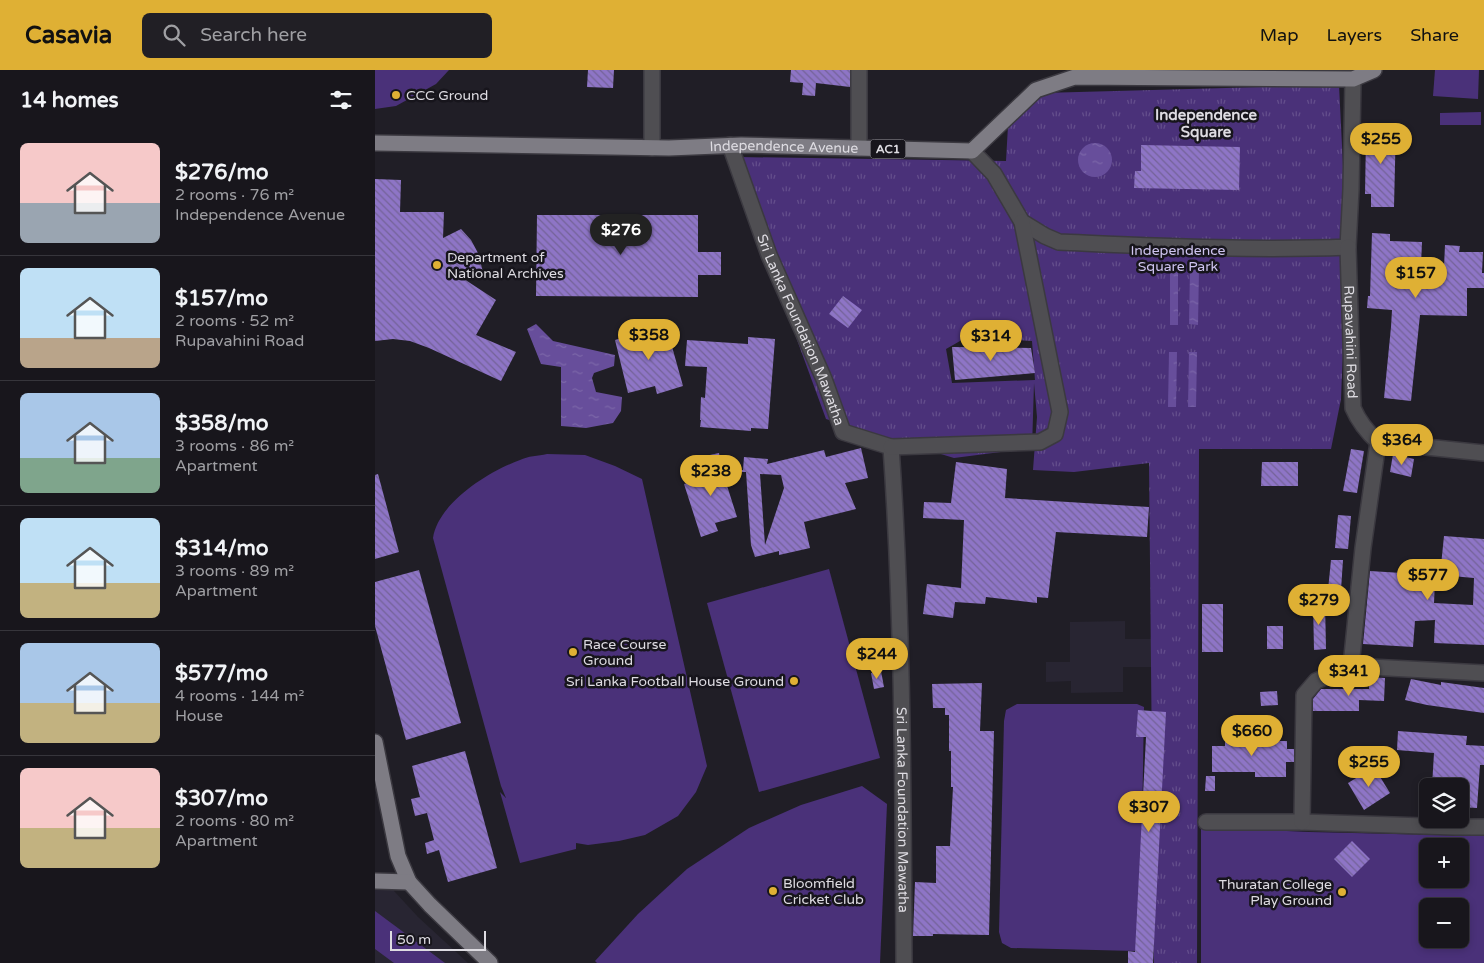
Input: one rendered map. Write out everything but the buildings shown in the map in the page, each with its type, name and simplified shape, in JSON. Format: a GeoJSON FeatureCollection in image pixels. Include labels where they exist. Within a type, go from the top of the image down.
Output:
{"type":"FeatureCollection","features":[{"type":"Feature","properties":{"kind":"main road"},"geometry":{"type":"LineString","coordinates":[[971,152],[1036,90],[1075,77],[1353,79],[1374,70]]}},
{"type":"Feature","properties":{"kind":"main road","name":"Independence Avenue"},"geometry":{"type":"LineString","coordinates":[[375,143],[652,148],[697,148],[729,145],[971,152]]}},
{"type":"Feature","properties":{"kind":"main road"},"geometry":{"type":"LineString","coordinates":[[375,742],[378,769],[398,856],[409,882],[490,963]]}},
{"type":"Feature","properties":{"kind":"main road"},"geometry":{"type":"LineString","coordinates":[[375,881],[409,882]]}},
{"type":"Feature","properties":{"kind":"street"},"geometry":{"type":"LineString","coordinates":[[652,70],[652,148]]}},
{"type":"Feature","properties":{"kind":"street"},"geometry":{"type":"LineString","coordinates":[[859,70],[859,148]]}},
{"type":"Feature","properties":{"kind":"street"},"geometry":{"type":"LineString","coordinates":[[1022,222],[1059,242],[1186,247],[1348,247],[1353,79]]}},
{"type":"Feature","properties":{"kind":"street","name":"Sri Lanka Foundation Mawatha"},"geometry":{"type":"LineString","coordinates":[[729,145],[769,255],[824,379],[843,432],[891,447],[896,512],[902,733],[904,963]]}},
{"type":"Feature","properties":{"kind":"street"},"geometry":{"type":"LineString","coordinates":[[891,447],[1040,442],[1055,434],[1060,412],[1022,222],[994,174],[971,152]]}},
{"type":"Feature","properties":{"kind":"street","name":"Rupavahini Road"},"geometry":{"type":"LineString","coordinates":[[1348,247],[1353,408],[1359,422],[1378,442]]}},
{"type":"Feature","properties":{"kind":"street"},"geometry":{"type":"LineString","coordinates":[[1351,666],[1363,548],[1378,442],[1484,453]]}},
{"type":"Feature","properties":{"kind":"street"},"geometry":{"type":"LineString","coordinates":[[1302,822],[1304,695],[1316,681],[1351,666],[1484,673]]}},
{"type":"Feature","properties":{"kind":"street"},"geometry":{"type":"LineString","coordinates":[[1206,822],[1302,822],[1484,827]]}},
{"type":"Feature","properties":{"kind":"shaded area"},"geometry":{"type":"Polygon","coordinates":[[[1125,621],[1125,639],[1162,639],[1162,667],[1123,667],[1123,692],[1071,693],[1071,681],[1046,682],[1046,662],[1070,662],[1070,622],[1125,621]]]}},
{"type":"Feature","properties":{"kind":"shaded area"},"geometry":{"type":"Polygon","coordinates":[[[375,886],[392,886],[394,891],[418,917],[468,963],[375,963],[375,886]]]}},
{"type":"Feature","properties":{"kind":"green space","name":"CCC Ground"},"geometry":{"type":"Polygon","coordinates":[[[375,70],[449,70],[436,84],[396,106],[375,109],[375,70]]]}},
{"type":"Feature","properties":{"kind":"green space"},"geometry":{"type":"Polygon","coordinates":[[[1435,70],[1479,70],[1478,99],[1433,96],[1435,70]]]}},
{"type":"Feature","properties":{"kind":"green space","name":"Independence Square Park"},"geometry":{"type":"Polygon","coordinates":[[[1339,85],[1347,247],[1341,399],[1331,449],[1199,449],[1197,963],[1154,963],[1149,463],[1074,472],[1033,470],[1037,417],[1034,383],[1032,448],[954,458],[826,419],[778,288],[738,157],[1006,161],[1008,126],[1042,93],[1339,85]],[[967,337],[946,349],[952,383],[1035,380],[1032,341],[967,337]]]}},
{"type":"Feature","properties":{"kind":"green space"},"geometry":{"type":"Polygon","coordinates":[[[1481,112],[1481,125],[1440,125],[1440,113],[1481,112]]]}},
{"type":"Feature","properties":{"kind":"green space","name":"Race Course Ground"},"geometry":{"type":"Polygon","coordinates":[[[547,454],[585,455],[615,466],[642,479],[707,766],[696,792],[678,816],[645,835],[588,845],[576,843],[576,849],[520,863],[500,792],[506,798],[501,786],[433,538],[437,525],[444,513],[480,480],[526,458],[547,454]]]}},
{"type":"Feature","properties":{"kind":"green space","name":"Sri Lanka Football House Ground"},"geometry":{"type":"Polygon","coordinates":[[[829,569],[880,758],[759,792],[707,603],[829,569]]]}},
{"type":"Feature","properties":{"kind":"green space"},"geometry":{"type":"Polygon","coordinates":[[[1017,704],[1137,704],[1144,707],[1140,948],[1135,951],[1011,948],[1002,943],[999,932],[1004,721],[1006,710],[1017,704]]]}},
{"type":"Feature","properties":{"kind":"green space","name":"Bloomfield Cricket Club"},"geometry":{"type":"Polygon","coordinates":[[[862,786],[887,804],[880,963],[597,963],[595,961],[638,914],[687,869],[749,828],[801,805],[862,786]]]}},
{"type":"Feature","properties":{"kind":"green space","name":"Thuratan College Play Ground"},"geometry":{"type":"Polygon","coordinates":[[[1201,827],[1309,832],[1484,836],[1484,963],[1201,963],[1201,827]]]}},
{"type":"Feature","properties":{"kind":"green space"},"geometry":{"type":"Polygon","coordinates":[[[375,911],[445,963],[394,963],[375,949],[375,911]]]}},
{"type":"Feature","properties":{"kind":"water"},"geometry":{"type":"Polygon","coordinates":[[[1095,143],[1102,144],[1107,148],[1111,153],[1111,167],[1107,172],[1102,176],[1095,177],[1088,176],[1083,172],[1079,167],[1078,160],[1079,153],[1083,148],[1088,144],[1095,143]]]}},
{"type":"Feature","properties":{"kind":"water"},"geometry":{"type":"Polygon","coordinates":[[[1190,268],[1199,269],[1198,325],[1189,324],[1190,268]]]}},
{"type":"Feature","properties":{"kind":"water"},"geometry":{"type":"Polygon","coordinates":[[[1178,269],[1178,325],[1170,325],[1170,270],[1178,269]]]}},
{"type":"Feature","properties":{"kind":"water"},"geometry":{"type":"Polygon","coordinates":[[[536,324],[553,341],[615,355],[614,366],[594,373],[592,378],[596,392],[622,397],[621,411],[613,423],[586,428],[561,426],[561,367],[541,364],[527,329],[536,324]]]}},
{"type":"Feature","properties":{"kind":"water"},"geometry":{"type":"Polygon","coordinates":[[[1169,352],[1177,352],[1176,407],[1168,407],[1169,352]]]}},
{"type":"Feature","properties":{"kind":"water"},"geometry":{"type":"Polygon","coordinates":[[[1189,352],[1197,352],[1196,407],[1188,407],[1189,352]]]}},
{"type":"Feature","properties":{"kind":"place","name":"CCC Ground"},"geometry":{"type":"Point","coordinates":[396,95]}},
{"type":"Feature","properties":{"kind":"place","name":"Department of National Archives"},"geometry":{"type":"Point","coordinates":[437,265]}},
{"type":"Feature","properties":{"kind":"place","name":"Race Course Ground"},"geometry":{"type":"Point","coordinates":[573,652]}},
{"type":"Feature","properties":{"kind":"place","name":"Sri Lanka Football House Ground"},"geometry":{"type":"Point","coordinates":[794,681]}},
{"type":"Feature","properties":{"kind":"place","name":"Bloomfield Cricket Club"},"geometry":{"type":"Point","coordinates":[773,891]}},
{"type":"Feature","properties":{"kind":"place","name":"Thuratan College Play Ground"},"geometry":{"type":"Point","coordinates":[1342,892]}},
{"type":"Feature","properties":{"kind":"district","name":"Independence Square"},"geometry":{"type":"Point","coordinates":[1206,124]}}]}
